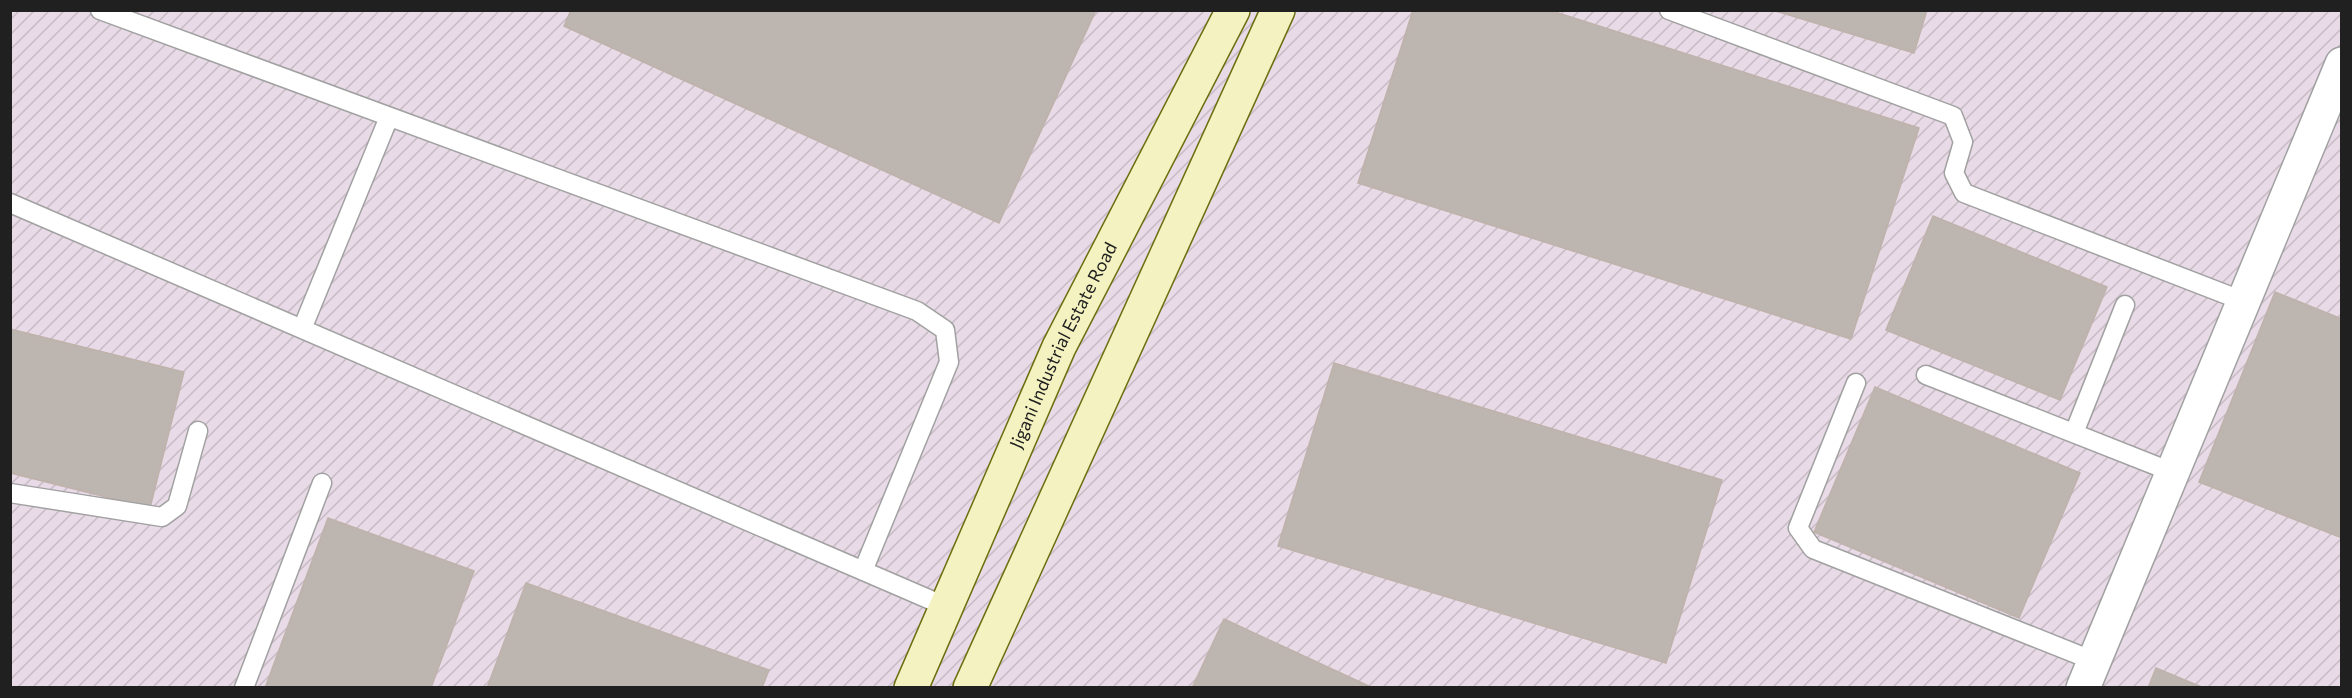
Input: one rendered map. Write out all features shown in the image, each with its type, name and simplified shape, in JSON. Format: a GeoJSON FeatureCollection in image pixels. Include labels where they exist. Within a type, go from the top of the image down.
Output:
{"type":"FeatureCollection","features":[{"type":"Feature","properties":{"kind":"main road","name":"Jigani Industrial Estate Road"},"geometry":{"type":"LineString","coordinates":[[912,687],[1059,348],[1233,10]]}},
{"type":"Feature","properties":{"kind":"main road"},"geometry":{"type":"LineString","coordinates":[[970,687],[1278,10]]}},
{"type":"Feature","properties":{"kind":"street"},"geometry":{"type":"LineString","coordinates":[[2088,674],[2342,64]]}},
{"type":"Feature","properties":{"kind":"lane"},"geometry":{"type":"LineString","coordinates":[[100,10],[916,311],[945,330],[949,362],[863,571]]}},
{"type":"Feature","properties":{"kind":"lane"},"geometry":{"type":"LineString","coordinates":[[1669,10],[1953,116],[1963,142],[1954,174],[1964,192],[2243,301]]}},
{"type":"Feature","properties":{"kind":"lane"},"geometry":{"type":"LineString","coordinates":[[302,329],[389,117]]}},
{"type":"Feature","properties":{"kind":"lane"},"geometry":{"type":"LineString","coordinates":[[10,203],[946,607]]}},
{"type":"Feature","properties":{"kind":"lane"},"geometry":{"type":"LineString","coordinates":[[2074,433],[2125,304]]}},
{"type":"Feature","properties":{"kind":"lane"},"geometry":{"type":"LineString","coordinates":[[1926,375],[2172,472]]}},
{"type":"Feature","properties":{"kind":"lane"},"geometry":{"type":"LineString","coordinates":[[1856,383],[1798,528],[1813,549],[2088,674]]}},
{"type":"Feature","properties":{"kind":"lane"},"geometry":{"type":"LineString","coordinates":[[10,493],[162,517],[177,506],[198,431]]}},
{"type":"Feature","properties":{"kind":"lane"},"geometry":{"type":"LineString","coordinates":[[244,687],[322,483]]}},
{"type":"Feature","properties":{"kind":"shaded area"},"geometry":{"type":"Polygon","coordinates":[[[11,11],[2341,11],[2341,687],[11,687],[11,11]]]}},
{"type":"Feature","properties":{"kind":"building"},"geometry":{"type":"Polygon","coordinates":[[[571,10],[1096,10],[999,223],[564,26],[571,10]]]}},
{"type":"Feature","properties":{"kind":"building"},"geometry":{"type":"Polygon","coordinates":[[[1413,10],[1549,10],[1919,128],[1851,339],[1358,183],[1413,10]]]}},
{"type":"Feature","properties":{"kind":"building"},"geometry":{"type":"Polygon","coordinates":[[[1772,10],[1927,10],[1914,53],[1772,10]]]}},
{"type":"Feature","properties":{"kind":"building"},"geometry":{"type":"Polygon","coordinates":[[[1933,216],[2107,287],[2060,400],[1886,330],[1933,216]]]}},
{"type":"Feature","properties":{"kind":"building"},"geometry":{"type":"Polygon","coordinates":[[[2275,292],[2342,319],[2342,538],[2199,482],[2275,292]]]}},
{"type":"Feature","properties":{"kind":"building"},"geometry":{"type":"Polygon","coordinates":[[[10,329],[184,372],[150,508],[10,473],[10,329]]]}},
{"type":"Feature","properties":{"kind":"building"},"geometry":{"type":"Polygon","coordinates":[[[1334,363],[1722,480],[1666,663],[1278,546],[1334,363]]]}},
{"type":"Feature","properties":{"kind":"building"},"geometry":{"type":"Polygon","coordinates":[[[1875,387],[2080,473],[2019,618],[1814,532],[1875,387]]]}},
{"type":"Feature","properties":{"kind":"building"},"geometry":{"type":"Polygon","coordinates":[[[328,518],[474,571],[431,688],[265,688],[328,518]]]}},
{"type":"Feature","properties":{"kind":"building"},"geometry":{"type":"Polygon","coordinates":[[[526,583],[769,670],[762,688],[487,688],[526,583]]]}},
{"type":"Feature","properties":{"kind":"building"},"geometry":{"type":"Polygon","coordinates":[[[1224,619],[1373,688],[1192,688],[1224,619]]]}},
{"type":"Feature","properties":{"kind":"building"},"geometry":{"type":"Polygon","coordinates":[[[2156,668],[2204,688],[2148,688],[2156,668]]]}}]}
